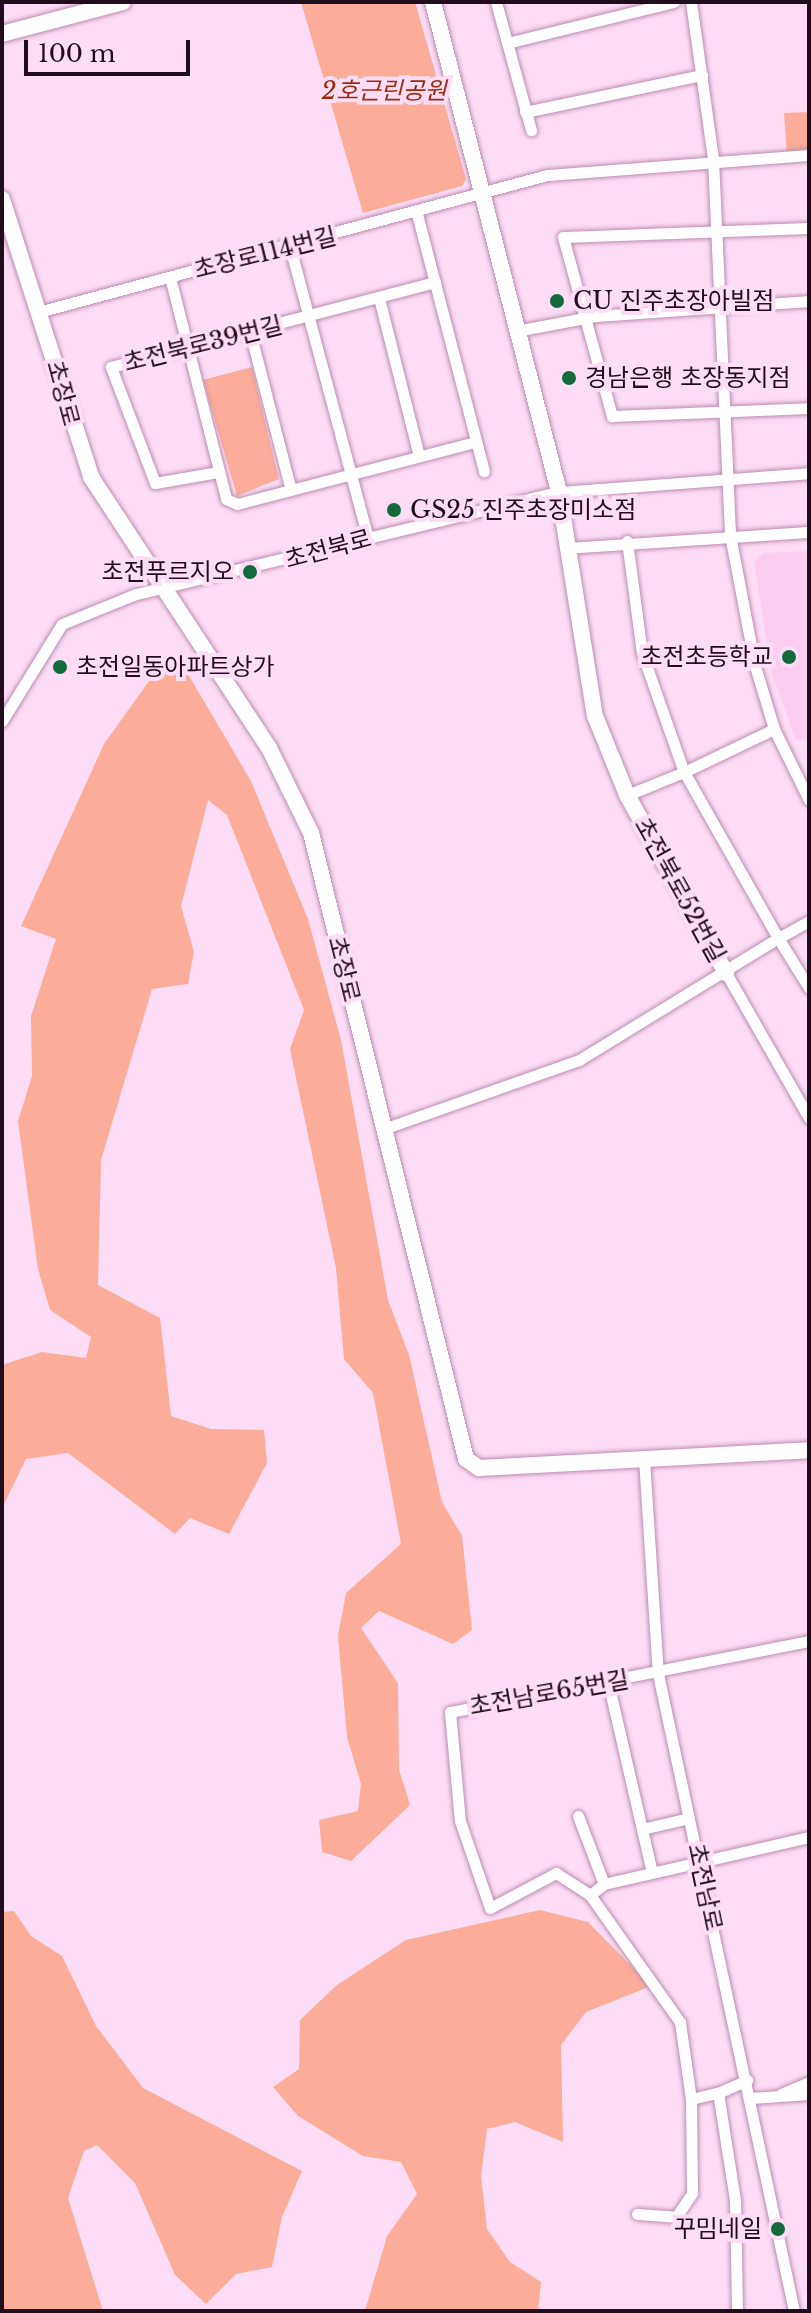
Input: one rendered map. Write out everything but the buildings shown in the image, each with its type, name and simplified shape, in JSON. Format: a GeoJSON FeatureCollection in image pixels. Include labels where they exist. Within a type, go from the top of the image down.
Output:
{"type":"FeatureCollection","features":[{"type":"Feature","properties":{"kind":"street"},"geometry":{"type":"LineString","coordinates":[[2,34],[123,2]]}},
{"type":"Feature","properties":{"kind":"street","name":"초전북로52번길"},"geometry":{"type":"LineString","coordinates":[[433,2],[487,196],[559,492],[595,716],[627,795],[726,973],[809,921]]}},
{"type":"Feature","properties":{"kind":"street"},"geometry":{"type":"LineString","coordinates":[[496,2],[531,130]]}},
{"type":"Feature","properties":{"kind":"street"},"geometry":{"type":"LineString","coordinates":[[507,43],[674,2]]}},
{"type":"Feature","properties":{"kind":"street"},"geometry":{"type":"LineString","coordinates":[[691,2],[713,159],[728,412],[730,535],[745,628],[774,729],[809,800]]}},
{"type":"Feature","properties":{"kind":"street"},"geometry":{"type":"LineString","coordinates":[[525,112],[702,75]]}},
{"type":"Feature","properties":{"kind":"street","name":"초장로114번길"},"geometry":{"type":"LineString","coordinates":[[42,311],[487,196],[565,172],[713,159],[809,155]]}},
{"type":"Feature","properties":{"kind":"street","name":"초장로"},"geometry":{"type":"LineString","coordinates":[[2,199],[42,311],[91,477],[293,788],[466,1459],[479,1468],[809,1450]]}},
{"type":"Feature","properties":{"kind":"street"},"geometry":{"type":"LineString","coordinates":[[417,214],[484,471]]}},
{"type":"Feature","properties":{"kind":"street"},"geometry":{"type":"LineString","coordinates":[[809,228],[563,237],[589,318],[612,416],[809,408]]}},
{"type":"Feature","properties":{"kind":"street","name":"초전북로39번길"},"geometry":{"type":"LineString","coordinates":[[290,247],[355,475],[368,538]]}},
{"type":"Feature","properties":{"kind":"street"},"geometry":{"type":"LineString","coordinates":[[170,277],[226,499],[237,504],[475,442]]}},
{"type":"Feature","properties":{"kind":"street","name":"초전북로39번길"},"geometry":{"type":"LineString","coordinates":[[218,472],[155,483],[112,379],[111,367],[435,282]]}},
{"type":"Feature","properties":{"kind":"street"},"geometry":{"type":"LineString","coordinates":[[379,298],[419,456]]}},
{"type":"Feature","properties":{"kind":"street"},"geometry":{"type":"LineString","coordinates":[[521,330],[589,318],[809,301]]}},
{"type":"Feature","properties":{"kind":"street"},"geometry":{"type":"LineString","coordinates":[[250,332],[291,490]]}},
{"type":"Feature","properties":{"kind":"street","name":"초전북로"},"geometry":{"type":"LineString","coordinates":[[2,721],[62,624],[136,594],[163,592],[559,492],[809,473]]}},
{"type":"Feature","properties":{"kind":"street"},"geometry":{"type":"LineString","coordinates":[[566,548],[627,541],[809,532]]}},
{"type":"Feature","properties":{"kind":"street"},"geometry":{"type":"LineString","coordinates":[[627,541],[642,653],[684,772],[809,988]]}},
{"type":"Feature","properties":{"kind":"street","name":"초전북로52번길"},"geometry":{"type":"LineString","coordinates":[[627,795],[774,729]]}},
{"type":"Feature","properties":{"kind":"street"},"geometry":{"type":"LineString","coordinates":[[383,1129],[579,1060],[726,973],[809,1118]]}},
{"type":"Feature","properties":{"kind":"street","name":"초전남로"},"geometry":{"type":"LineString","coordinates":[[644,1459],[658,1674],[751,2098],[794,2311]]}},
{"type":"Feature","properties":{"kind":"street","name":"초전남로65번길"},"geometry":{"type":"LineString","coordinates":[[590,1895],[556,1873],[490,1908],[460,1821],[450,1712],[658,1674],[809,1641]]}},
{"type":"Feature","properties":{"kind":"street"},"geometry":{"type":"LineString","coordinates":[[608,1682],[652,1873]]}},
{"type":"Feature","properties":{"kind":"street"},"geometry":{"type":"LineString","coordinates":[[578,1816],[604,1884]]}},
{"type":"Feature","properties":{"kind":"street"},"geometry":{"type":"LineString","coordinates":[[642,1829],[689,1818]]}},
{"type":"Feature","properties":{"kind":"street"},"geometry":{"type":"LineString","coordinates":[[637,2214],[676,2217],[692,2193],[691,2099],[680,2022],[590,1895],[604,1884],[809,1837]]}},
{"type":"Feature","properties":{"kind":"street"},"geometry":{"type":"LineString","coordinates":[[691,2099],[718,2093],[747,2080]]}},
{"type":"Feature","properties":{"kind":"street"},"geometry":{"type":"LineString","coordinates":[[777,2096],[809,2082]]}},
{"type":"Feature","properties":{"kind":"street"},"geometry":{"type":"LineString","coordinates":[[718,2093],[734,2188],[737,2311]]}},
{"type":"Feature","properties":{"kind":"street"},"geometry":{"type":"LineString","coordinates":[[751,2098],[809,2094]]}},
{"type":"Feature","properties":{"kind":"shaded area","name":"초전초등학교"},"geometry":{"type":"Polygon","coordinates":[[[809,551],[809,739],[796,740],[772,674],[754,562],[763,553],[809,551]]]}},
{"type":"Feature","properties":{"kind":"green space","name":"2호근린공원"},"geometry":{"type":"Polygon","coordinates":[[[301,2],[415,2],[466,179],[462,186],[363,213],[301,2]]]}},
{"type":"Feature","properties":{"kind":"green space"},"geometry":{"type":"Polygon","coordinates":[[[809,112],[809,154],[787,156],[784,113],[809,112]]]}},
{"type":"Feature","properties":{"kind":"green space"},"geometry":{"type":"Polygon","coordinates":[[[252,367],[279,479],[237,496],[203,380],[252,367]]]}},
{"type":"Feature","properties":{"kind":"green space"},"geometry":{"type":"Polygon","coordinates":[[[159,667],[185,669],[251,781],[308,919],[341,1040],[388,1300],[409,1355],[442,1502],[462,1536],[472,1630],[453,1644],[379,1611],[361,1628],[398,1683],[399,1769],[410,1805],[351,1861],[322,1852],[319,1820],[358,1811],[361,1784],[347,1737],[338,1636],[346,1593],[401,1544],[373,1393],[344,1359],[336,1268],[290,1049],[304,1010],[227,815],[208,800],[181,906],[194,952],[188,984],[152,989],[101,1160],[98,1285],[160,1318],[171,1416],[211,1429],[264,1430],[267,1463],[229,1534],[190,1518],[175,1534],[68,1453],[26,1459],[2,1508],[2,1365],[42,1352],[86,1358],[91,1337],[50,1310],[38,1269],[18,1121],[32,1076],[31,1016],[56,939],[21,926],[104,744],[159,667]]]}},
{"type":"Feature","properties":{"kind":"green space"},"geometry":{"type":"Polygon","coordinates":[[[540,1910],[588,1922],[651,1986],[586,2012],[561,2045],[563,2142],[515,2122],[487,2129],[481,2176],[487,2229],[510,2262],[541,2282],[538,2311],[365,2311],[387,2236],[417,2194],[401,2162],[363,2156],[298,2116],[273,2087],[299,2069],[300,2020],[337,1985],[406,1940],[540,1910]]]}},
{"type":"Feature","properties":{"kind":"green space"},"geometry":{"type":"Polygon","coordinates":[[[14,1911],[31,1936],[62,1956],[96,2026],[143,2088],[302,2171],[282,2217],[272,2267],[236,2274],[206,2304],[175,2275],[135,2183],[97,2145],[84,2151],[68,2198],[103,2311],[2,2311],[2,1912],[14,1911]]]}},
{"type":"Feature","properties":{"kind":"place","name":"CU 진주초장아빌점"},"geometry":{"type":"Point","coordinates":[557,301]}},
{"type":"Feature","properties":{"kind":"place","name":"경남은행 초장동지점"},"geometry":{"type":"Point","coordinates":[569,378]}},
{"type":"Feature","properties":{"kind":"place","name":"GS25 진주초장미소점"},"geometry":{"type":"Point","coordinates":[394,510]}},
{"type":"Feature","properties":{"kind":"place","name":"초전푸르지오"},"geometry":{"type":"Point","coordinates":[250,572]}},
{"type":"Feature","properties":{"kind":"place","name":"초전초등학교"},"geometry":{"type":"Point","coordinates":[789,657]}},
{"type":"Feature","properties":{"kind":"place","name":"초전일동아파트상가"},"geometry":{"type":"Point","coordinates":[60,667]}},
{"type":"Feature","properties":{"kind":"place","name":"꾸밈네일"},"geometry":{"type":"Point","coordinates":[778,2229]}}]}
